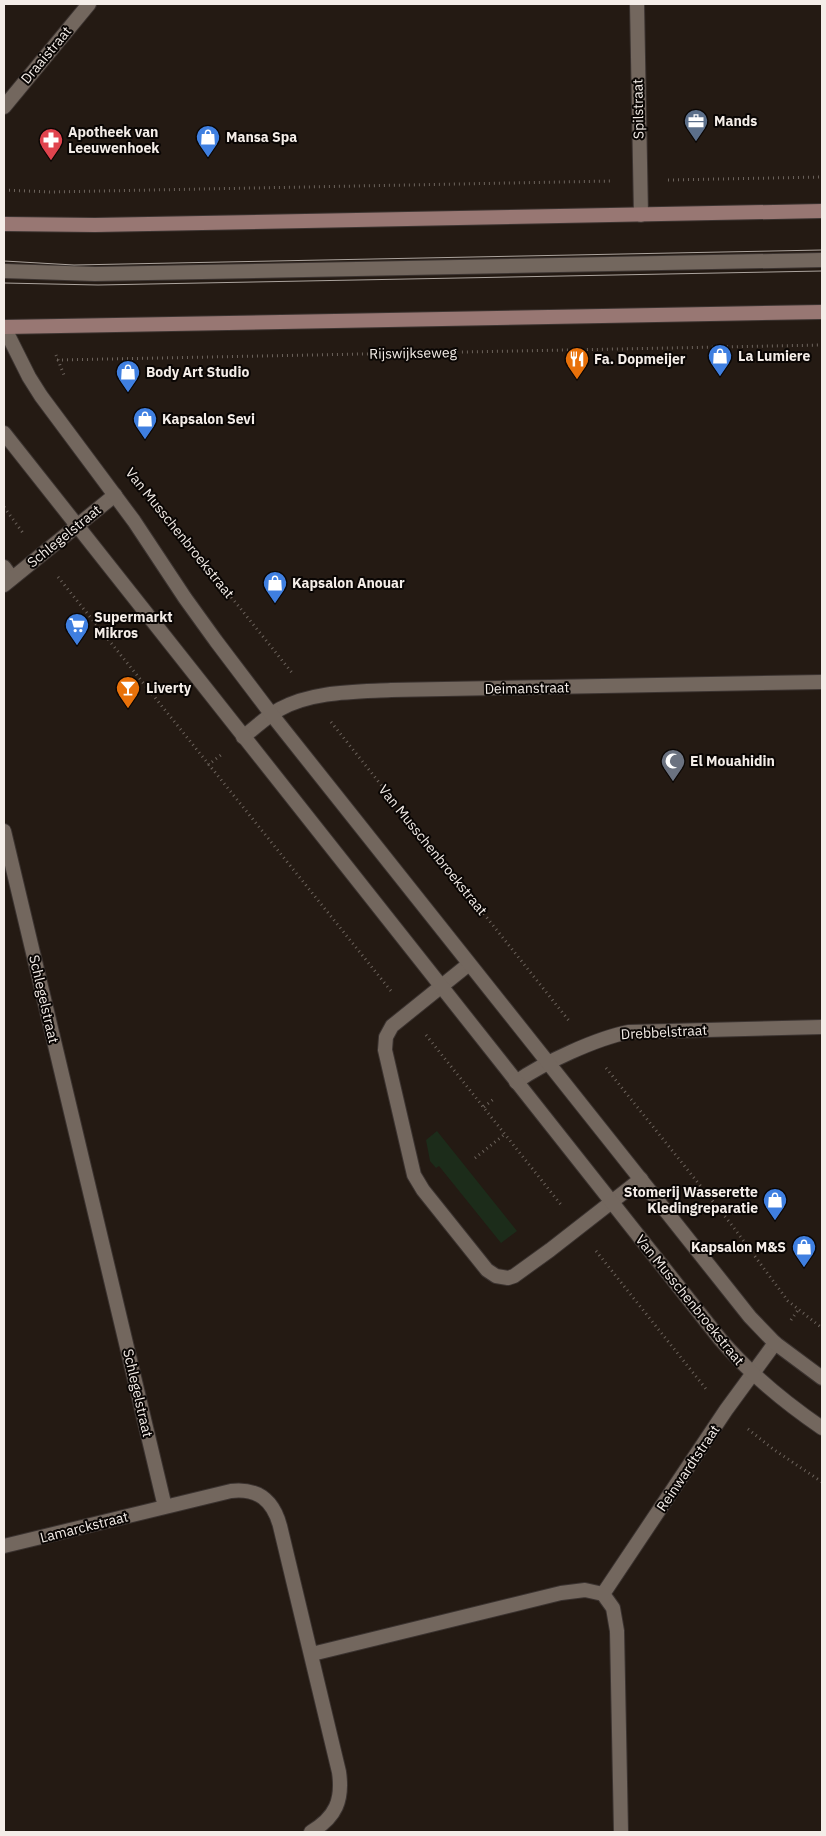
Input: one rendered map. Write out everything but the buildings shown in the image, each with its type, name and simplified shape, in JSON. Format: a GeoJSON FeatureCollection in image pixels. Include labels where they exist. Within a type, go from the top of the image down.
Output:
{"type":"FeatureCollection","features":[{"type":"Feature","properties":{"kind":"main road"},"geometry":{"type":"LineString","coordinates":[[4,224],[73,225],[822,211]]}},
{"type":"Feature","properties":{"kind":"main road"},"geometry":{"type":"LineString","coordinates":[[4,327],[822,312]]}},
{"type":"Feature","properties":{"kind":"street","name":"Draaistraat"},"geometry":{"type":"LineString","coordinates":[[4,107],[89,4]]}},
{"type":"Feature","properties":{"kind":"street","name":"Spilstraat"},"geometry":{"type":"LineString","coordinates":[[636,4],[641,214]]}},
{"type":"Feature","properties":{"kind":"street"},"geometry":{"type":"LineString","coordinates":[[4,272],[105,274],[822,260]]}},
{"type":"Feature","properties":{"kind":"street","name":"Van Musschenbroekstraat"},"geometry":{"type":"LineString","coordinates":[[4,327],[29,377],[50,409],[115,495],[192,608],[272,715],[750,1317],[775,1343],[822,1378]]}},
{"type":"Feature","properties":{"kind":"street","name":"Van Musschenbroekstraat"},"geometry":{"type":"LineString","coordinates":[[4,434],[720,1339],[752,1374],[778,1396],[822,1428]]}},
{"type":"Feature","properties":{"kind":"street","name":"Schlegelstraat"},"geometry":{"type":"LineString","coordinates":[[7,576],[115,495]]}},
{"type":"Feature","properties":{"kind":"street","name":"Deimanstraat"},"geometry":{"type":"LineString","coordinates":[[243,737],[272,715],[293,703],[311,698],[391,690],[822,682]]}},
{"type":"Feature","properties":{"kind":"street","name":"Schlegelstraat"},"geometry":{"type":"LineString","coordinates":[[4,831],[165,1507]]}},
{"type":"Feature","properties":{"kind":"street"},"geometry":{"type":"LineString","coordinates":[[469,964],[389,1030],[385,1041],[386,1054],[414,1175],[423,1190],[483,1266],[496,1276],[508,1278],[514,1276],[641,1179]]}},
{"type":"Feature","properties":{"kind":"street","name":"Drebbelstraat"},"geometry":{"type":"LineString","coordinates":[[516,1082],[588,1045],[611,1036],[629,1032],[822,1027]]}},
{"type":"Feature","properties":{"kind":"street","name":"Reinwardtstraat"},"geometry":{"type":"LineString","coordinates":[[603,1594],[726,1410],[775,1343]]}},
{"type":"Feature","properties":{"kind":"street"},"geometry":{"type":"LineString","coordinates":[[165,1507],[242,1490],[251,1491],[265,1499],[279,1521],[312,1654],[341,1786],[336,1808],[325,1823],[312,1832]]}},
{"type":"Feature","properties":{"kind":"street","name":"Lamarckstraat"},"geometry":{"type":"LineString","coordinates":[[4,1546],[165,1507]]}},
{"type":"Feature","properties":{"kind":"street"},"geometry":{"type":"LineString","coordinates":[[312,1654],[561,1593],[585,1590],[603,1594],[613,1608],[617,1631],[621,1832]]}},
{"type":"Feature","properties":{"kind":"path"},"geometry":{"type":"LineString","coordinates":[[4,190],[82,192],[822,177]]}},
{"type":"Feature","properties":{"kind":"path","name":"Rijswijkseweg"},"geometry":{"type":"LineString","coordinates":[[22,362],[822,345]]}},
{"type":"Feature","properties":{"kind":"path"},"geometry":{"type":"LineString","coordinates":[[58,360],[67,384]]}},
{"type":"Feature","properties":{"kind":"path","name":"Van Musschenbroekstraat"},"geometry":{"type":"LineString","coordinates":[[174,526],[732,1224],[788,1301],[822,1328]]}},
{"type":"Feature","properties":{"kind":"path"},"geometry":{"type":"LineString","coordinates":[[475,1158],[506,1134]]}},
{"type":"Feature","properties":{"kind":"green space"},"geometry":{"type":"Polygon","coordinates":[[[437,1131],[517,1231],[501,1243],[439,1166],[436,1168],[430,1161],[426,1140],[437,1131]]]}},
{"type":"Feature","properties":{"kind":"tram line"},"geometry":{"type":"LineString","coordinates":[[4,261],[74,265],[822,250]]}},
{"type":"Feature","properties":{"kind":"tram line"},"geometry":{"type":"LineString","coordinates":[[4,283],[98,285],[822,271]]}},
{"type":"Feature","properties":{"kind":"place","name":"Mands"},"geometry":{"type":"Point","coordinates":[696,142]}},
{"type":"Feature","properties":{"kind":"place","name":"Mansa Spa"},"geometry":{"type":"Point","coordinates":[208,158]}},
{"type":"Feature","properties":{"kind":"place","name":"Apotheek van Leeuwenhoek"},"geometry":{"type":"Point","coordinates":[51,161]}},
{"type":"Feature","properties":{"kind":"place","name":"La Lumiere"},"geometry":{"type":"Point","coordinates":[720,377]}},
{"type":"Feature","properties":{"kind":"place","name":"Fa. Dopmeijer"},"geometry":{"type":"Point","coordinates":[577,380]}},
{"type":"Feature","properties":{"kind":"place","name":"Body Art Studio"},"geometry":{"type":"Point","coordinates":[128,393]}},
{"type":"Feature","properties":{"kind":"place","name":"Kapsalon Sevi"},"geometry":{"type":"Point","coordinates":[145,440]}},
{"type":"Feature","properties":{"kind":"place","name":"Kapsalon Anouar"},"geometry":{"type":"Point","coordinates":[275,604]}},
{"type":"Feature","properties":{"kind":"place","name":"Supermarkt Mikros"},"geometry":{"type":"Point","coordinates":[77,646]}},
{"type":"Feature","properties":{"kind":"place","name":"Liverty"},"geometry":{"type":"Point","coordinates":[128,709]}},
{"type":"Feature","properties":{"kind":"place","name":"El Mouahidin"},"geometry":{"type":"Point","coordinates":[673,782]}},
{"type":"Feature","properties":{"kind":"place","name":"Stomerij Wasserette Kledingreparatie"},"geometry":{"type":"Point","coordinates":[775,1221]}},
{"type":"Feature","properties":{"kind":"place","name":"Kapsalon M&S"},"geometry":{"type":"Point","coordinates":[804,1268]}}]}
